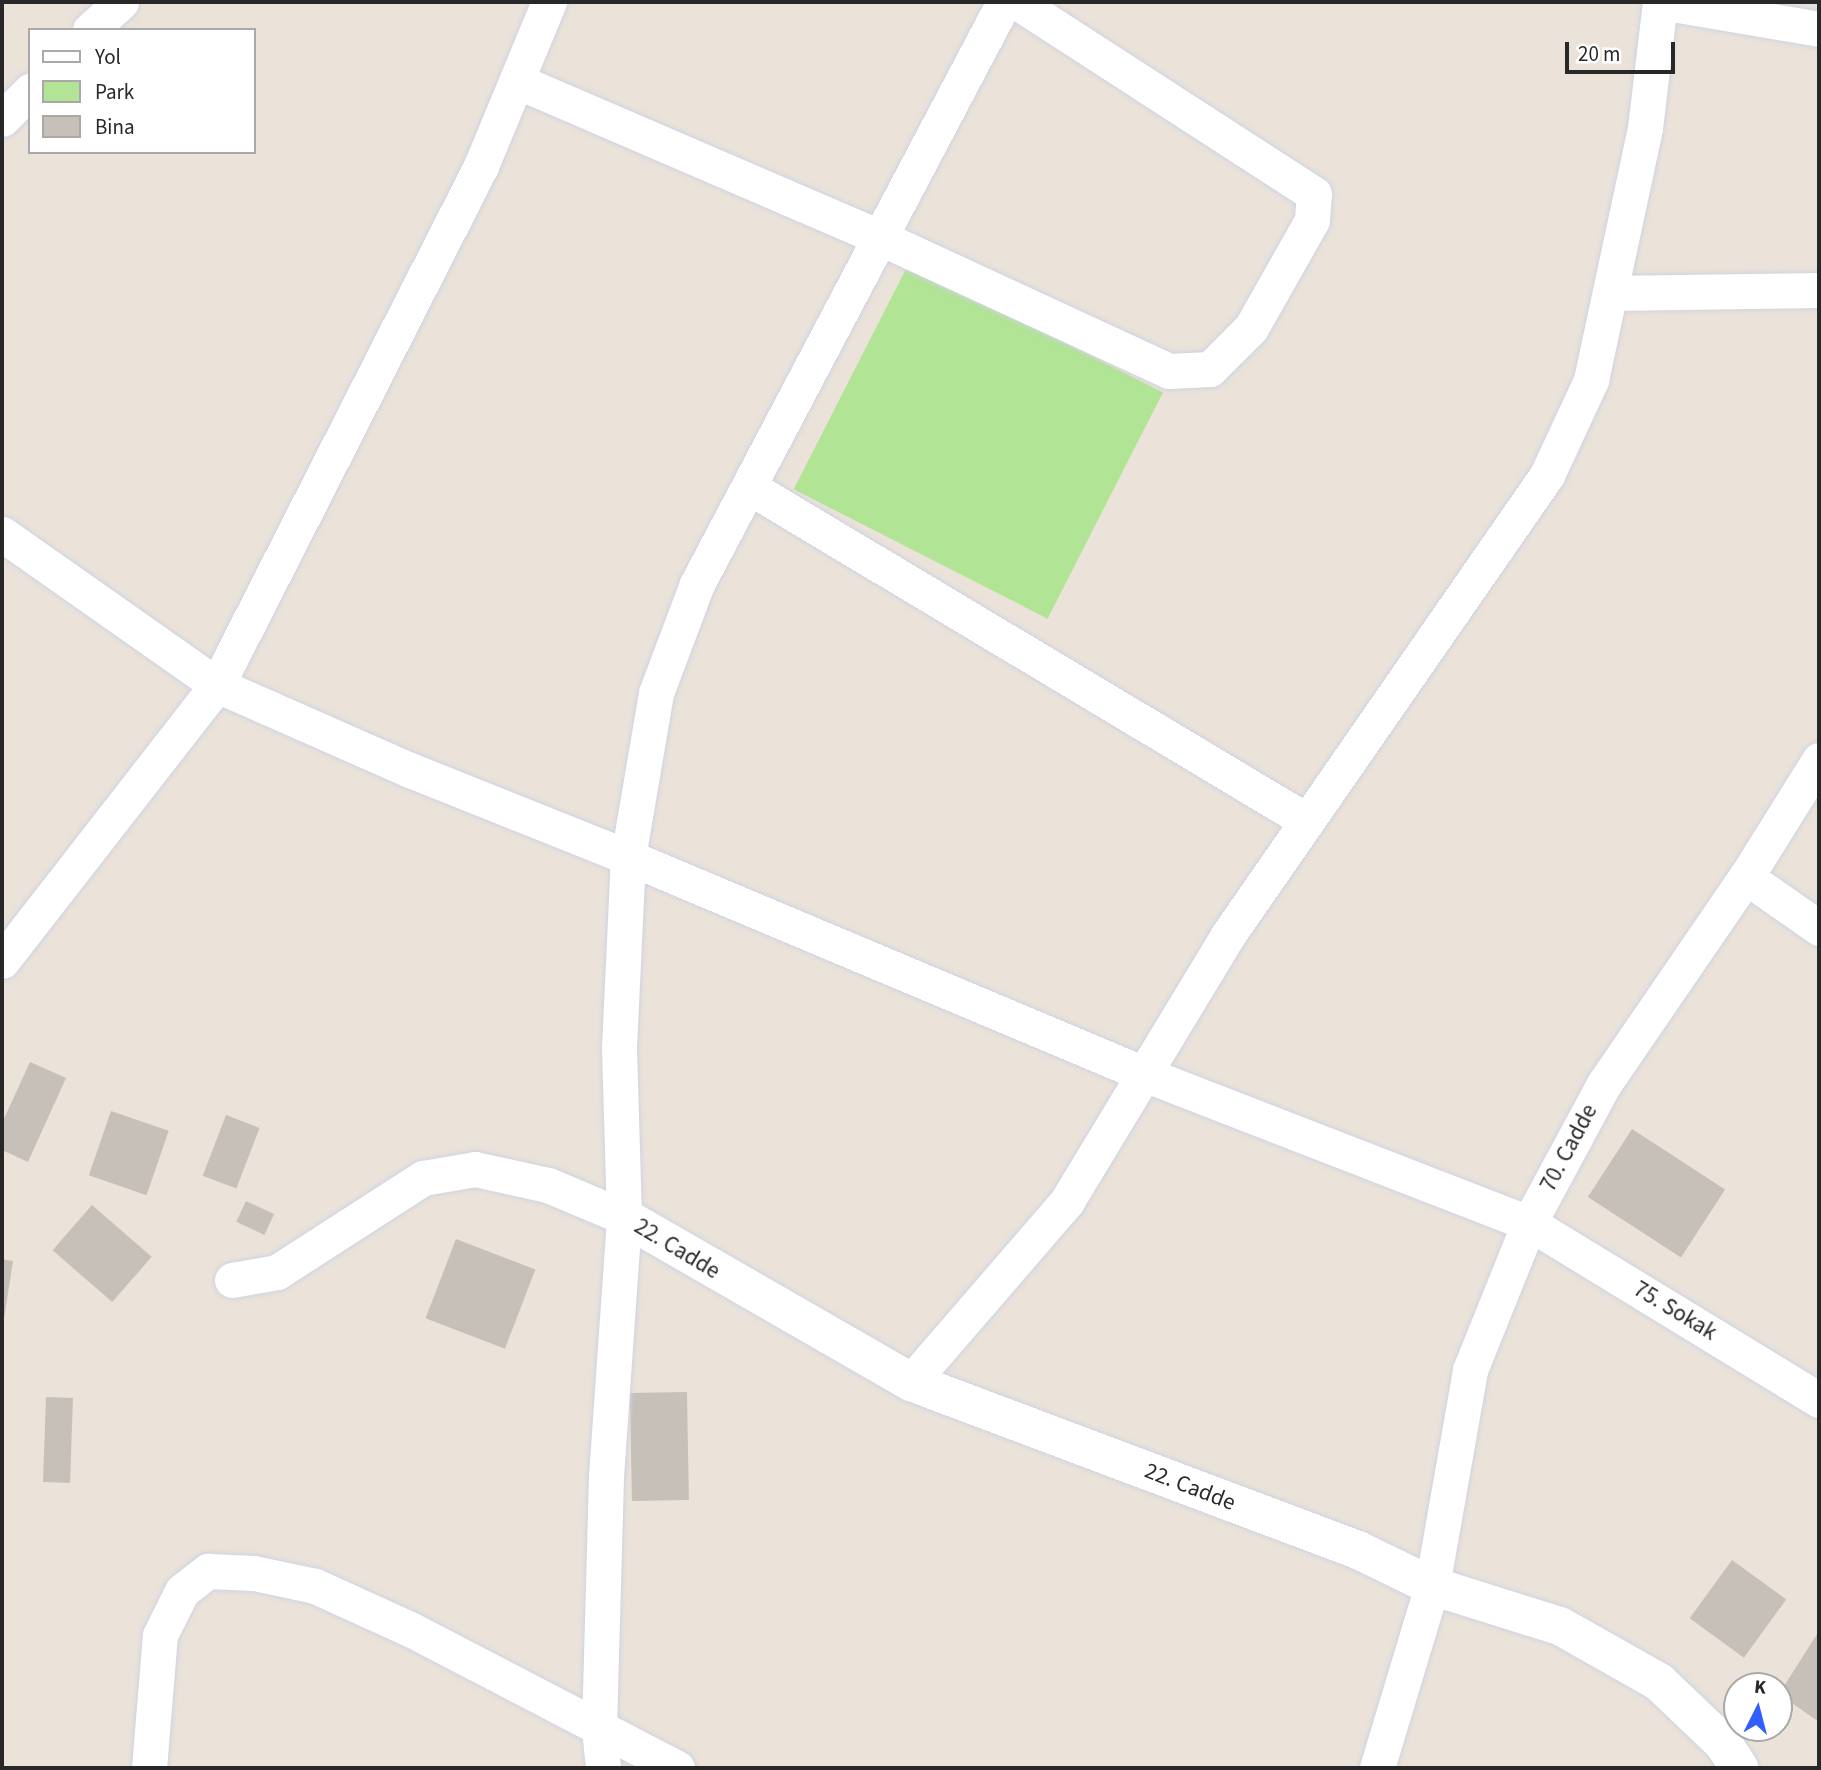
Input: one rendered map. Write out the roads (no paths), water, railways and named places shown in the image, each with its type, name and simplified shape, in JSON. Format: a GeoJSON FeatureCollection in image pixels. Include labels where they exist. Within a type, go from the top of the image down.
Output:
{"type":"FeatureCollection","features":[{"type":"Feature","properties":{"kind":"street"},"geometry":{"type":"LineString","coordinates":[[92,28],[121,2]]}},
{"type":"Feature","properties":{"kind":"street"},"geometry":{"type":"LineString","coordinates":[[2,961],[217,685],[481,166],[549,2]]}},
{"type":"Feature","properties":{"kind":"street"},"geometry":{"type":"LineString","coordinates":[[603,1768],[599,1728],[606,1476],[624,1217],[619,1047],[628,857],[656,693],[698,584],[1004,2]]}},
{"type":"Feature","properties":{"kind":"street"},"geometry":{"type":"LineString","coordinates":[[516,81],[881,238],[1169,371],[1210,369],[1251,328],[1312,220],[1314,194],[1017,2]]}},
{"type":"Feature","properties":{"kind":"street"},"geometry":{"type":"LineString","coordinates":[[911,1382],[1067,1201],[1228,935],[1547,475],[1591,380],[1645,128],[1660,2],[1819,29]]}},
{"type":"Feature","properties":{"kind":"street"},"geometry":{"type":"LineString","coordinates":[[2,119],[28,93]]}},
{"type":"Feature","properties":{"kind":"street"},"geometry":{"type":"LineString","coordinates":[[1610,293],[1819,290]]}},
{"type":"Feature","properties":{"kind":"street"},"geometry":{"type":"LineString","coordinates":[[749,486],[1307,821]]}},
{"type":"Feature","properties":{"kind":"street","name":"75. Sokak"},"geometry":{"type":"LineString","coordinates":[[2,534],[217,685],[410,771],[628,857],[1144,1074],[1529,1223],[1819,1399]]}},
{"type":"Feature","properties":{"kind":"street","name":"70. Cadde"},"geometry":{"type":"LineString","coordinates":[[1377,1768],[1432,1586],[1470,1370],[1529,1223],[1604,1084],[1746,877],[1819,760]]}},
{"type":"Feature","properties":{"kind":"street"},"geometry":{"type":"LineString","coordinates":[[1746,877],[1819,928]]}},
{"type":"Feature","properties":{"kind":"street"},"geometry":{"type":"LineString","coordinates":[[232,1280],[278,1272],[423,1178],[475,1169],[548,1185],[624,1217]]}},
{"type":"Feature","properties":{"kind":"street","name":"22. Cadde"},"geometry":{"type":"LineString","coordinates":[[624,1217],[911,1382],[1358,1550],[1432,1586],[1560,1626],[1659,1682],[1723,1743],[1740,1768]]}},
{"type":"Feature","properties":{"kind":"street"},"geometry":{"type":"LineString","coordinates":[[149,1768],[160,1635],[182,1591],[208,1571],[254,1573],[316,1586],[410,1629],[677,1768]]}}]}
